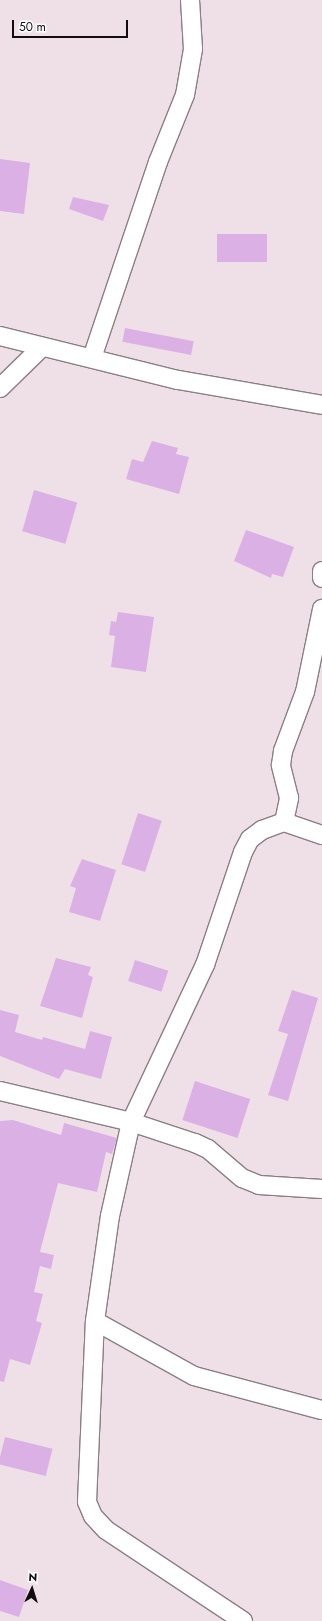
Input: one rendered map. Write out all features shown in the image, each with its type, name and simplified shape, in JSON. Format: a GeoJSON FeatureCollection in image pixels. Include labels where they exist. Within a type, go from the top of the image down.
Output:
{"type":"FeatureCollection","features":[{"type":"Feature","properties":{"kind":"street"},"geometry":{"type":"LineString","coordinates":[[92,358],[158,162],[184,95],[193,49],[190,0]]}},
{"type":"Feature","properties":{"kind":"street"},"geometry":{"type":"LineString","coordinates":[[0,336],[178,380],[322,405]]}},
{"type":"Feature","properties":{"kind":"street"},"geometry":{"type":"LineString","coordinates":[[0,388],[42,347]]}},
{"type":"Feature","properties":{"kind":"street"},"geometry":{"type":"LineString","coordinates":[[322,571],[322,578]]}},
{"type":"Feature","properties":{"kind":"street"},"geometry":{"type":"LineString","coordinates":[[284,822],[288,798],[281,765],[283,752],[305,692],[322,609]]}},
{"type":"Feature","properties":{"kind":"street"},"geometry":{"type":"LineString","coordinates":[[243,1621],[106,1530],[93,1516],[87,1502],[95,1321],[110,1216],[131,1122],[205,965],[243,852],[250,839],[262,830],[284,822],[322,835]]}},
{"type":"Feature","properties":{"kind":"street"},"geometry":{"type":"LineString","coordinates":[[0,1091],[131,1122],[208,1149],[242,1178],[259,1185],[322,1189]]}},
{"type":"Feature","properties":{"kind":"street"},"geometry":{"type":"LineString","coordinates":[[95,1321],[194,1376],[220,1386],[280,1396],[322,1410]]}},
{"type":"Feature","properties":{"kind":"building"},"geometry":{"type":"Polygon","coordinates":[[[0,159],[30,163],[24,214],[0,211],[0,159]]]}},
{"type":"Feature","properties":{"kind":"building"},"geometry":{"type":"Polygon","coordinates":[[[73,197],[109,205],[103,221],[69,209],[73,197]]]}},
{"type":"Feature","properties":{"kind":"building"},"geometry":{"type":"Polygon","coordinates":[[[217,234],[267,234],[267,262],[217,262],[217,234]]]}},
{"type":"Feature","properties":{"kind":"building"},"geometry":{"type":"Polygon","coordinates":[[[125,328],[194,341],[191,355],[122,342],[125,328]]]}},
{"type":"Feature","properties":{"kind":"building"},"geometry":{"type":"Polygon","coordinates":[[[152,441],[178,448],[176,454],[189,457],[179,494],[126,479],[132,459],[143,462],[152,441]]]}},
{"type":"Feature","properties":{"kind":"building"},"geometry":{"type":"Polygon","coordinates":[[[34,490],[77,502],[65,544],[22,531],[34,490]]]}},
{"type":"Feature","properties":{"kind":"building"},"geometry":{"type":"Polygon","coordinates":[[[246,530],[294,547],[283,577],[272,574],[271,578],[234,561],[246,530]]]}},
{"type":"Feature","properties":{"kind":"building"},"geometry":{"type":"Polygon","coordinates":[[[118,612],[154,617],[146,672],[111,667],[115,636],[109,635],[111,621],[116,622],[118,612]]]}},
{"type":"Feature","properties":{"kind":"building"},"geometry":{"type":"Polygon","coordinates":[[[138,813],[162,821],[145,872],[121,864],[138,813]]]}},
{"type":"Feature","properties":{"kind":"building"},"geometry":{"type":"Polygon","coordinates":[[[82,859],[116,870],[100,921],[69,912],[76,888],[70,886],[82,859]]]}},
{"type":"Feature","properties":{"kind":"building"},"geometry":{"type":"Polygon","coordinates":[[[56,958],[91,967],[88,975],[93,977],[82,1018],[40,1006],[56,958]]]}},
{"type":"Feature","properties":{"kind":"building"},"geometry":{"type":"Polygon","coordinates":[[[135,960],[168,971],[161,992],[128,981],[135,960]]]}},
{"type":"Feature","properties":{"kind":"building"},"geometry":{"type":"Polygon","coordinates":[[[292,990],[318,998],[288,1101],[268,1095],[288,1034],[278,1031],[292,990]]]}},
{"type":"Feature","properties":{"kind":"building"},"geometry":{"type":"Polygon","coordinates":[[[0,1010],[19,1015],[15,1032],[42,1040],[43,1037],[85,1049],[90,1031],[112,1037],[101,1079],[65,1069],[59,1079],[0,1056],[0,1010]]]}},
{"type":"Feature","properties":{"kind":"building"},"geometry":{"type":"Polygon","coordinates":[[[195,1081],[250,1099],[237,1138],[182,1120],[195,1081]]]}},
{"type":"Feature","properties":{"kind":"building"},"geometry":{"type":"Polygon","coordinates":[[[13,1120],[61,1135],[64,1123],[117,1138],[112,1154],[106,1152],[97,1192],[58,1183],[40,1252],[54,1255],[51,1269],[40,1266],[34,1292],[43,1294],[36,1321],[42,1323],[30,1365],[10,1359],[4,1382],[0,1381],[0,1121],[13,1120]]]}},
{"type":"Feature","properties":{"kind":"building"},"geometry":{"type":"Polygon","coordinates":[[[5,1437],[53,1449],[46,1476],[0,1465],[0,1457],[5,1437]]]}},
{"type":"Feature","properties":{"kind":"building"},"geometry":{"type":"Polygon","coordinates":[[[0,1580],[28,1590],[19,1617],[0,1611],[0,1580]]]}}]}
